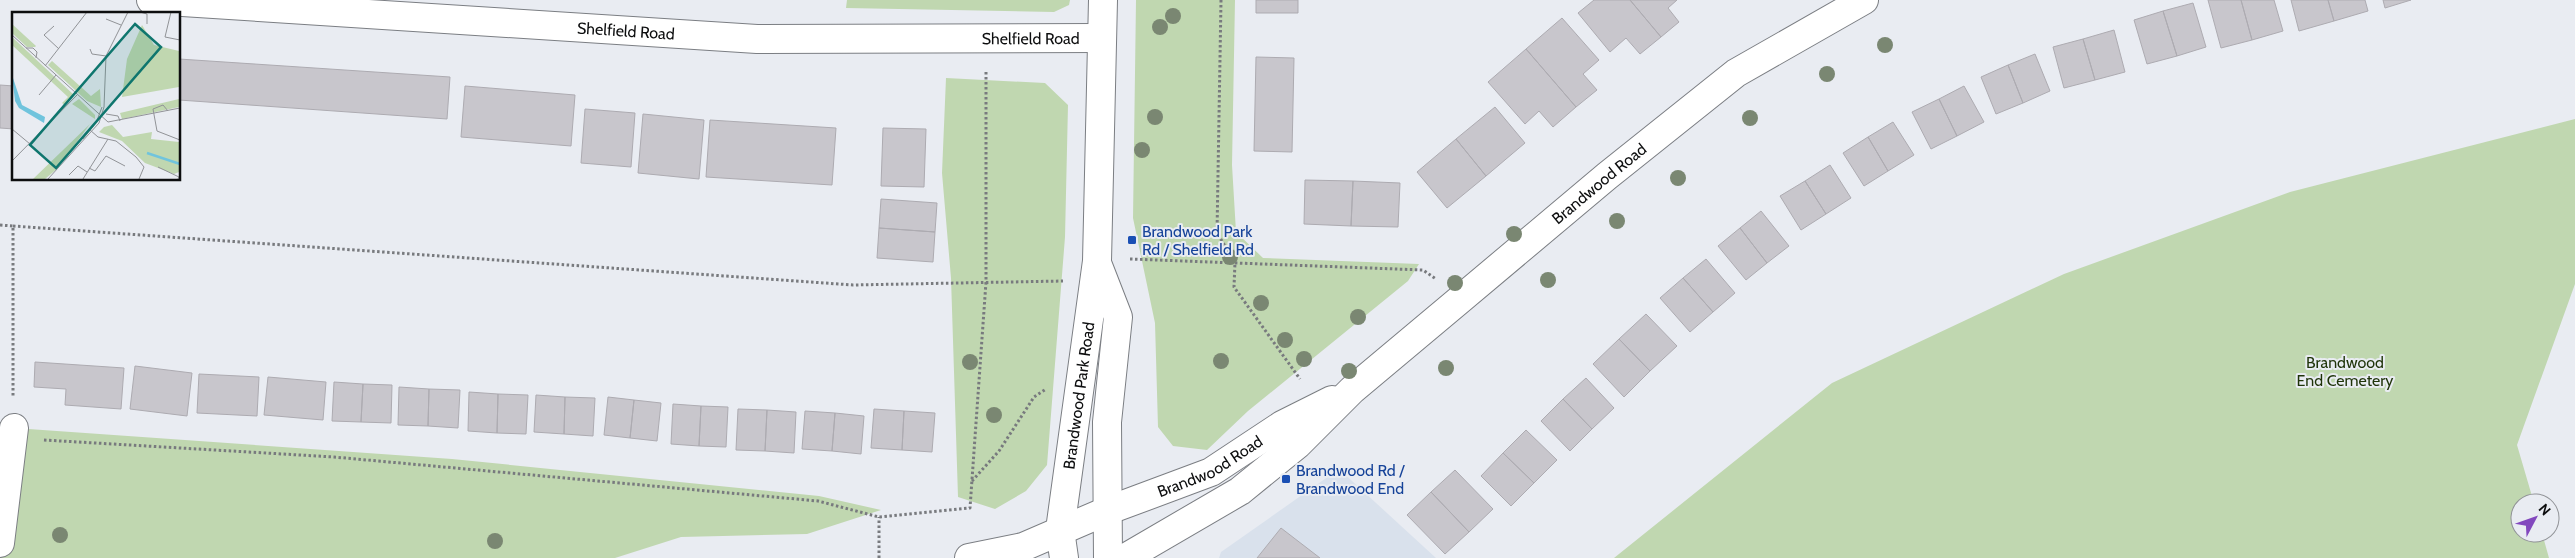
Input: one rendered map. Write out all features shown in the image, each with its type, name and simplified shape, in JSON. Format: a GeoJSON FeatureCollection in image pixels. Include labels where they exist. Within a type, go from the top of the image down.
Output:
{"type":"FeatureCollection","features":[{"type":"Feature","properties":{"kind":"street","name":"Shelfield Road"},"geometry":{"type":"LineString","coordinates":[[151,0],[757,39],[986,40],[1102,38]]}},
{"type":"Feature","properties":{"kind":"street","name":"Brandwood Park Road"},"geometry":{"type":"LineString","coordinates":[[1064,558],[1060,530],[1097,261],[1103,0]]}},
{"type":"Feature","properties":{"kind":"street","name":"Brandwood Road"},"geometry":{"type":"LineString","coordinates":[[1125,558],[1240,490],[1298,444],[1352,390],[1607,176],[1736,73],[1864,0]]}},
{"type":"Feature","properties":{"kind":"street","name":"Brandwood Park Road"},"geometry":{"type":"LineString","coordinates":[[1097,261],[1118,317],[1107,422],[1108,535]]}},
{"type":"Feature","properties":{"kind":"street","name":"Brandwood Road"},"geometry":{"type":"LineString","coordinates":[[969,558],[1023,547],[1060,530],[1108,535],[1211,472],[1282,425],[1352,390]]}},
{"type":"Feature","properties":{"kind":"street"},"geometry":{"type":"LineString","coordinates":[[0,543],[13,433]]}},
{"type":"Feature","properties":{"kind":"path"},"geometry":{"type":"LineString","coordinates":[[1220,0],[1217,233],[1235,262],[1234,287],[1319,406]]}},
{"type":"Feature","properties":{"kind":"path"},"geometry":{"type":"LineString","coordinates":[[13,226],[13,433],[344,458],[818,501],[879,517],[970,508],[986,282],[986,40]]}},
{"type":"Feature","properties":{"kind":"path"},"geometry":{"type":"LineString","coordinates":[[0,225],[853,285],[1068,281],[1097,261],[1135,259],[1423,270],[1463,297]]}},
{"type":"Feature","properties":{"kind":"path"},"geometry":{"type":"LineString","coordinates":[[972,482],[999,452],[1034,398],[1083,363]]}},
{"type":"Feature","properties":{"kind":"path"},"geometry":{"type":"LineString","coordinates":[[879,517],[879,558]]}},
{"type":"Feature","properties":{"kind":"shaded area"},"geometry":{"type":"Polygon","coordinates":[[[1339,469],[1436,558],[1219,558],[1221,552],[1339,469]]]}},
{"type":"Feature","properties":{"kind":"green space"},"geometry":{"type":"Polygon","coordinates":[[[847,0],[1070,0],[1069,5],[1054,12],[846,8],[847,0]]]}},
{"type":"Feature","properties":{"kind":"green space"},"geometry":{"type":"Polygon","coordinates":[[[1136,0],[1235,0],[1232,165],[1236,232],[1263,258],[1419,264],[1408,281],[1248,411],[1207,450],[1173,446],[1158,427],[1155,323],[1133,218],[1136,0]]]}},
{"type":"Feature","properties":{"kind":"green space"},"geometry":{"type":"Polygon","coordinates":[[[946,78],[1045,83],[1068,105],[1065,237],[1047,465],[1026,491],[995,509],[958,497],[951,278],[942,173],[946,78]]]}},
{"type":"Feature","properties":{"kind":"green space","name":"Brandwood End Cemetery"},"geometry":{"type":"Polygon","coordinates":[[[2575,119],[2575,284],[2517,445],[2531,493],[2510,493],[2510,543],[2545,543],[2549,558],[1614,558],[1832,383],[2064,274],[2290,192],[2575,119]]]}},
{"type":"Feature","properties":{"kind":"green space"},"geometry":{"type":"Polygon","coordinates":[[[0,427],[452,459],[819,496],[881,510],[807,534],[681,537],[615,558],[0,558],[0,427]]]}},
{"type":"Feature","properties":{"kind":"building"},"geometry":{"type":"Polygon","coordinates":[[[1256,0],[1298,0],[1298,13],[1256,13],[1256,0]]]}},
{"type":"Feature","properties":{"kind":"building"},"geometry":{"type":"Polygon","coordinates":[[[1594,0],[1630,0],[1661,37],[1640,54],[1626,38],[1610,52],[1578,13],[1594,0]]]}},
{"type":"Feature","properties":{"kind":"building"},"geometry":{"type":"Polygon","coordinates":[[[1630,0],[1677,0],[1668,8],[1679,22],[1661,37],[1630,0]]]}},
{"type":"Feature","properties":{"kind":"building"},"geometry":{"type":"Polygon","coordinates":[[[2208,0],[2241,0],[2252,40],[2221,48],[2208,0]]]}},
{"type":"Feature","properties":{"kind":"building"},"geometry":{"type":"Polygon","coordinates":[[[2241,0],[2274,0],[2283,31],[2252,40],[2241,0]]]}},
{"type":"Feature","properties":{"kind":"building"},"geometry":{"type":"Polygon","coordinates":[[[2291,0],[2328,0],[2334,21],[2299,31],[2291,0]]]}},
{"type":"Feature","properties":{"kind":"building"},"geometry":{"type":"Polygon","coordinates":[[[2328,0],[2365,0],[2368,11],[2334,21],[2328,0]]]}},
{"type":"Feature","properties":{"kind":"building"},"geometry":{"type":"Polygon","coordinates":[[[2383,0],[2411,0],[2385,8],[2383,0]]]}},
{"type":"Feature","properties":{"kind":"building"},"geometry":{"type":"Polygon","coordinates":[[[2193,3],[2206,47],[2177,56],[2163,11],[2193,3]]]}},
{"type":"Feature","properties":{"kind":"building"},"geometry":{"type":"Polygon","coordinates":[[[2163,11],[2177,56],[2147,64],[2134,20],[2163,11]]]}},
{"type":"Feature","properties":{"kind":"building"},"geometry":{"type":"Polygon","coordinates":[[[1562,18],[1599,60],[1583,74],[1597,90],[1576,107],[1526,49],[1562,18]]]}},
{"type":"Feature","properties":{"kind":"building"},"geometry":{"type":"Polygon","coordinates":[[[2114,30],[2125,72],[2095,80],[2083,39],[2114,30]]]}},
{"type":"Feature","properties":{"kind":"building"},"geometry":{"type":"Polygon","coordinates":[[[2083,39],[2095,80],[2064,88],[2053,47],[2083,39]]]}},
{"type":"Feature","properties":{"kind":"building"},"geometry":{"type":"Polygon","coordinates":[[[1526,49],[1576,107],[1553,127],[1539,111],[1525,124],[1488,82],[1526,49]]]}},
{"type":"Feature","properties":{"kind":"building"},"geometry":{"type":"Polygon","coordinates":[[[2035,54],[2050,91],[2023,103],[2008,65],[2035,54]]]}},
{"type":"Feature","properties":{"kind":"building"},"geometry":{"type":"Polygon","coordinates":[[[1256,57],[1294,58],[1292,152],[1254,151],[1256,57]]]}},
{"type":"Feature","properties":{"kind":"building"},"geometry":{"type":"Polygon","coordinates":[[[180,59],[450,77],[447,119],[180,100],[180,59]]]}},
{"type":"Feature","properties":{"kind":"building"},"geometry":{"type":"Polygon","coordinates":[[[2008,65],[2023,103],[1996,114],[1981,77],[2008,65]]]}},
{"type":"Feature","properties":{"kind":"building"},"geometry":{"type":"Polygon","coordinates":[[[0,85],[12,86],[12,129],[0,128],[0,85]]]}},
{"type":"Feature","properties":{"kind":"building"},"geometry":{"type":"Polygon","coordinates":[[[465,86],[575,95],[571,146],[461,137],[465,86]]]}},
{"type":"Feature","properties":{"kind":"building"},"geometry":{"type":"Polygon","coordinates":[[[1964,86],[1984,122],[1957,136],[1939,99],[1964,86]]]}},
{"type":"Feature","properties":{"kind":"building"},"geometry":{"type":"Polygon","coordinates":[[[1939,99],[1957,136],[1931,149],[1912,112],[1939,99]]]}},
{"type":"Feature","properties":{"kind":"building"},"geometry":{"type":"Polygon","coordinates":[[[1495,107],[1525,143],[1486,176],[1456,139],[1495,107]]]}},
{"type":"Feature","properties":{"kind":"building"},"geometry":{"type":"Polygon","coordinates":[[[585,109],[635,113],[631,167],[581,163],[585,109]]]}},
{"type":"Feature","properties":{"kind":"building"},"geometry":{"type":"Polygon","coordinates":[[[643,114],[704,120],[699,179],[638,173],[643,114]]]}},
{"type":"Feature","properties":{"kind":"building"},"geometry":{"type":"Polygon","coordinates":[[[710,120],[836,128],[832,185],[706,177],[710,120]]]}},
{"type":"Feature","properties":{"kind":"building"},"geometry":{"type":"Polygon","coordinates":[[[1893,122],[1914,155],[1888,171],[1868,137],[1893,122]]]}},
{"type":"Feature","properties":{"kind":"building"},"geometry":{"type":"Polygon","coordinates":[[[883,128],[926,129],[924,187],[881,186],[883,128]]]}},
{"type":"Feature","properties":{"kind":"building"},"geometry":{"type":"Polygon","coordinates":[[[1868,137],[1888,171],[1864,186],[1843,153],[1868,137]]]}},
{"type":"Feature","properties":{"kind":"building"},"geometry":{"type":"Polygon","coordinates":[[[1456,139],[1486,176],[1447,208],[1417,172],[1456,139]]]}},
{"type":"Feature","properties":{"kind":"building"},"geometry":{"type":"Polygon","coordinates":[[[1830,165],[1851,198],[1826,214],[1805,181],[1830,165]]]}},
{"type":"Feature","properties":{"kind":"building"},"geometry":{"type":"Polygon","coordinates":[[[1305,180],[1353,181],[1351,226],[1304,224],[1305,180]]]}},
{"type":"Feature","properties":{"kind":"building"},"geometry":{"type":"Polygon","coordinates":[[[1353,181],[1400,183],[1398,227],[1351,226],[1353,181]]]}},
{"type":"Feature","properties":{"kind":"building"},"geometry":{"type":"Polygon","coordinates":[[[1805,181],[1826,214],[1801,230],[1780,196],[1805,181]]]}},
{"type":"Feature","properties":{"kind":"building"},"geometry":{"type":"Polygon","coordinates":[[[881,199],[937,203],[935,232],[879,228],[881,199]]]}},
{"type":"Feature","properties":{"kind":"building"},"geometry":{"type":"Polygon","coordinates":[[[1761,211],[1789,246],[1767,263],[1740,228],[1761,211]]]}},
{"type":"Feature","properties":{"kind":"building"},"geometry":{"type":"Polygon","coordinates":[[[879,228],[935,232],[933,262],[877,258],[879,228]]]}},
{"type":"Feature","properties":{"kind":"building"},"geometry":{"type":"Polygon","coordinates":[[[1740,228],[1767,263],[1746,280],[1718,246],[1740,228]]]}},
{"type":"Feature","properties":{"kind":"building"},"geometry":{"type":"Polygon","coordinates":[[[1706,259],[1735,293],[1713,312],[1683,278],[1706,259]]]}},
{"type":"Feature","properties":{"kind":"building"},"geometry":{"type":"Polygon","coordinates":[[[1683,278],[1713,312],[1690,332],[1660,298],[1683,278]]]}},
{"type":"Feature","properties":{"kind":"building"},"geometry":{"type":"Polygon","coordinates":[[[1646,314],[1677,346],[1650,371],[1619,339],[1646,314]]]}},
{"type":"Feature","properties":{"kind":"building"},"geometry":{"type":"Polygon","coordinates":[[[1619,339],[1650,371],[1624,397],[1593,364],[1619,339]]]}},
{"type":"Feature","properties":{"kind":"building"},"geometry":{"type":"Polygon","coordinates":[[[35,362],[124,368],[121,409],[65,405],[66,389],[34,387],[35,362]]]}},
{"type":"Feature","properties":{"kind":"building"},"geometry":{"type":"Polygon","coordinates":[[[135,366],[192,373],[187,416],[130,409],[135,366]]]}},
{"type":"Feature","properties":{"kind":"building"},"geometry":{"type":"Polygon","coordinates":[[[199,374],[259,377],[257,416],[197,413],[199,374]]]}},
{"type":"Feature","properties":{"kind":"building"},"geometry":{"type":"Polygon","coordinates":[[[268,377],[326,382],[323,420],[264,415],[268,377]]]}},
{"type":"Feature","properties":{"kind":"building"},"geometry":{"type":"Polygon","coordinates":[[[1586,378],[1614,408],[1592,429],[1563,399],[1586,378]]]}},
{"type":"Feature","properties":{"kind":"building"},"geometry":{"type":"Polygon","coordinates":[[[334,382],[363,384],[361,422],[332,421],[334,382]]]}},
{"type":"Feature","properties":{"kind":"building"},"geometry":{"type":"Polygon","coordinates":[[[363,384],[392,385],[391,423],[361,422],[363,384]]]}},
{"type":"Feature","properties":{"kind":"building"},"geometry":{"type":"Polygon","coordinates":[[[399,387],[429,389],[428,426],[398,425],[399,387]]]}},
{"type":"Feature","properties":{"kind":"building"},"geometry":{"type":"Polygon","coordinates":[[[429,389],[460,390],[458,428],[428,426],[429,389]]]}},
{"type":"Feature","properties":{"kind":"building"},"geometry":{"type":"Polygon","coordinates":[[[469,392],[498,394],[497,433],[468,431],[469,392]]]}},
{"type":"Feature","properties":{"kind":"building"},"geometry":{"type":"Polygon","coordinates":[[[498,394],[528,395],[526,434],[497,433],[498,394]]]}},
{"type":"Feature","properties":{"kind":"building"},"geometry":{"type":"Polygon","coordinates":[[[536,395],[565,397],[564,434],[534,432],[536,395]]]}},
{"type":"Feature","properties":{"kind":"building"},"geometry":{"type":"Polygon","coordinates":[[[565,397],[595,398],[593,436],[564,434],[565,397]]]}},
{"type":"Feature","properties":{"kind":"building"},"geometry":{"type":"Polygon","coordinates":[[[608,397],[634,400],[630,438],[604,435],[608,397]]]}},
{"type":"Feature","properties":{"kind":"building"},"geometry":{"type":"Polygon","coordinates":[[[1563,399],[1592,429],[1570,451],[1541,421],[1563,399]]]}},
{"type":"Feature","properties":{"kind":"building"},"geometry":{"type":"Polygon","coordinates":[[[634,400],[661,403],[657,441],[630,438],[634,400]]]}},
{"type":"Feature","properties":{"kind":"building"},"geometry":{"type":"Polygon","coordinates":[[[673,404],[701,406],[699,446],[671,444],[673,404]]]}},
{"type":"Feature","properties":{"kind":"building"},"geometry":{"type":"Polygon","coordinates":[[[701,406],[728,407],[726,447],[699,446],[701,406]]]}},
{"type":"Feature","properties":{"kind":"building"},"geometry":{"type":"Polygon","coordinates":[[[738,409],[767,410],[765,451],[736,450],[738,409]]]}},
{"type":"Feature","properties":{"kind":"building"},"geometry":{"type":"Polygon","coordinates":[[[874,409],[904,411],[902,450],[871,448],[874,409]]]}},
{"type":"Feature","properties":{"kind":"building"},"geometry":{"type":"Polygon","coordinates":[[[767,410],[796,412],[794,453],[765,451],[767,410]]]}},
{"type":"Feature","properties":{"kind":"building"},"geometry":{"type":"Polygon","coordinates":[[[805,411],[835,413],[832,451],[802,449],[805,411]]]}},
{"type":"Feature","properties":{"kind":"building"},"geometry":{"type":"Polygon","coordinates":[[[904,411],[935,413],[932,452],[902,450],[904,411]]]}},
{"type":"Feature","properties":{"kind":"building"},"geometry":{"type":"Polygon","coordinates":[[[835,413],[864,416],[861,454],[832,451],[835,413]]]}},
{"type":"Feature","properties":{"kind":"building"},"geometry":{"type":"Polygon","coordinates":[[[1526,430],[1557,460],[1534,483],[1503,453],[1526,430]]]}},
{"type":"Feature","properties":{"kind":"building"},"geometry":{"type":"Polygon","coordinates":[[[1503,453],[1534,483],[1511,506],[1481,476],[1503,453]]]}},
{"type":"Feature","properties":{"kind":"building"},"geometry":{"type":"Polygon","coordinates":[[[1455,470],[1493,509],[1469,532],[1431,492],[1455,470]]]}},
{"type":"Feature","properties":{"kind":"building"},"geometry":{"type":"Polygon","coordinates":[[[1431,492],[1469,532],[1445,554],[1407,515],[1431,492]]]}},
{"type":"Feature","properties":{"kind":"building"},"geometry":{"type":"Polygon","coordinates":[[[1281,528],[1320,558],[1257,558],[1281,528]]]}},
{"type":"Feature","properties":{"kind":"place","name":"Brandwood Park Rd / Shelfield Rd"},"geometry":{"type":"Point","coordinates":[1132,240]}},
{"type":"Feature","properties":{"kind":"place","name":"Brandwood Rd / Brandwood End"},"geometry":{"type":"Point","coordinates":[1286,479]}}]}
